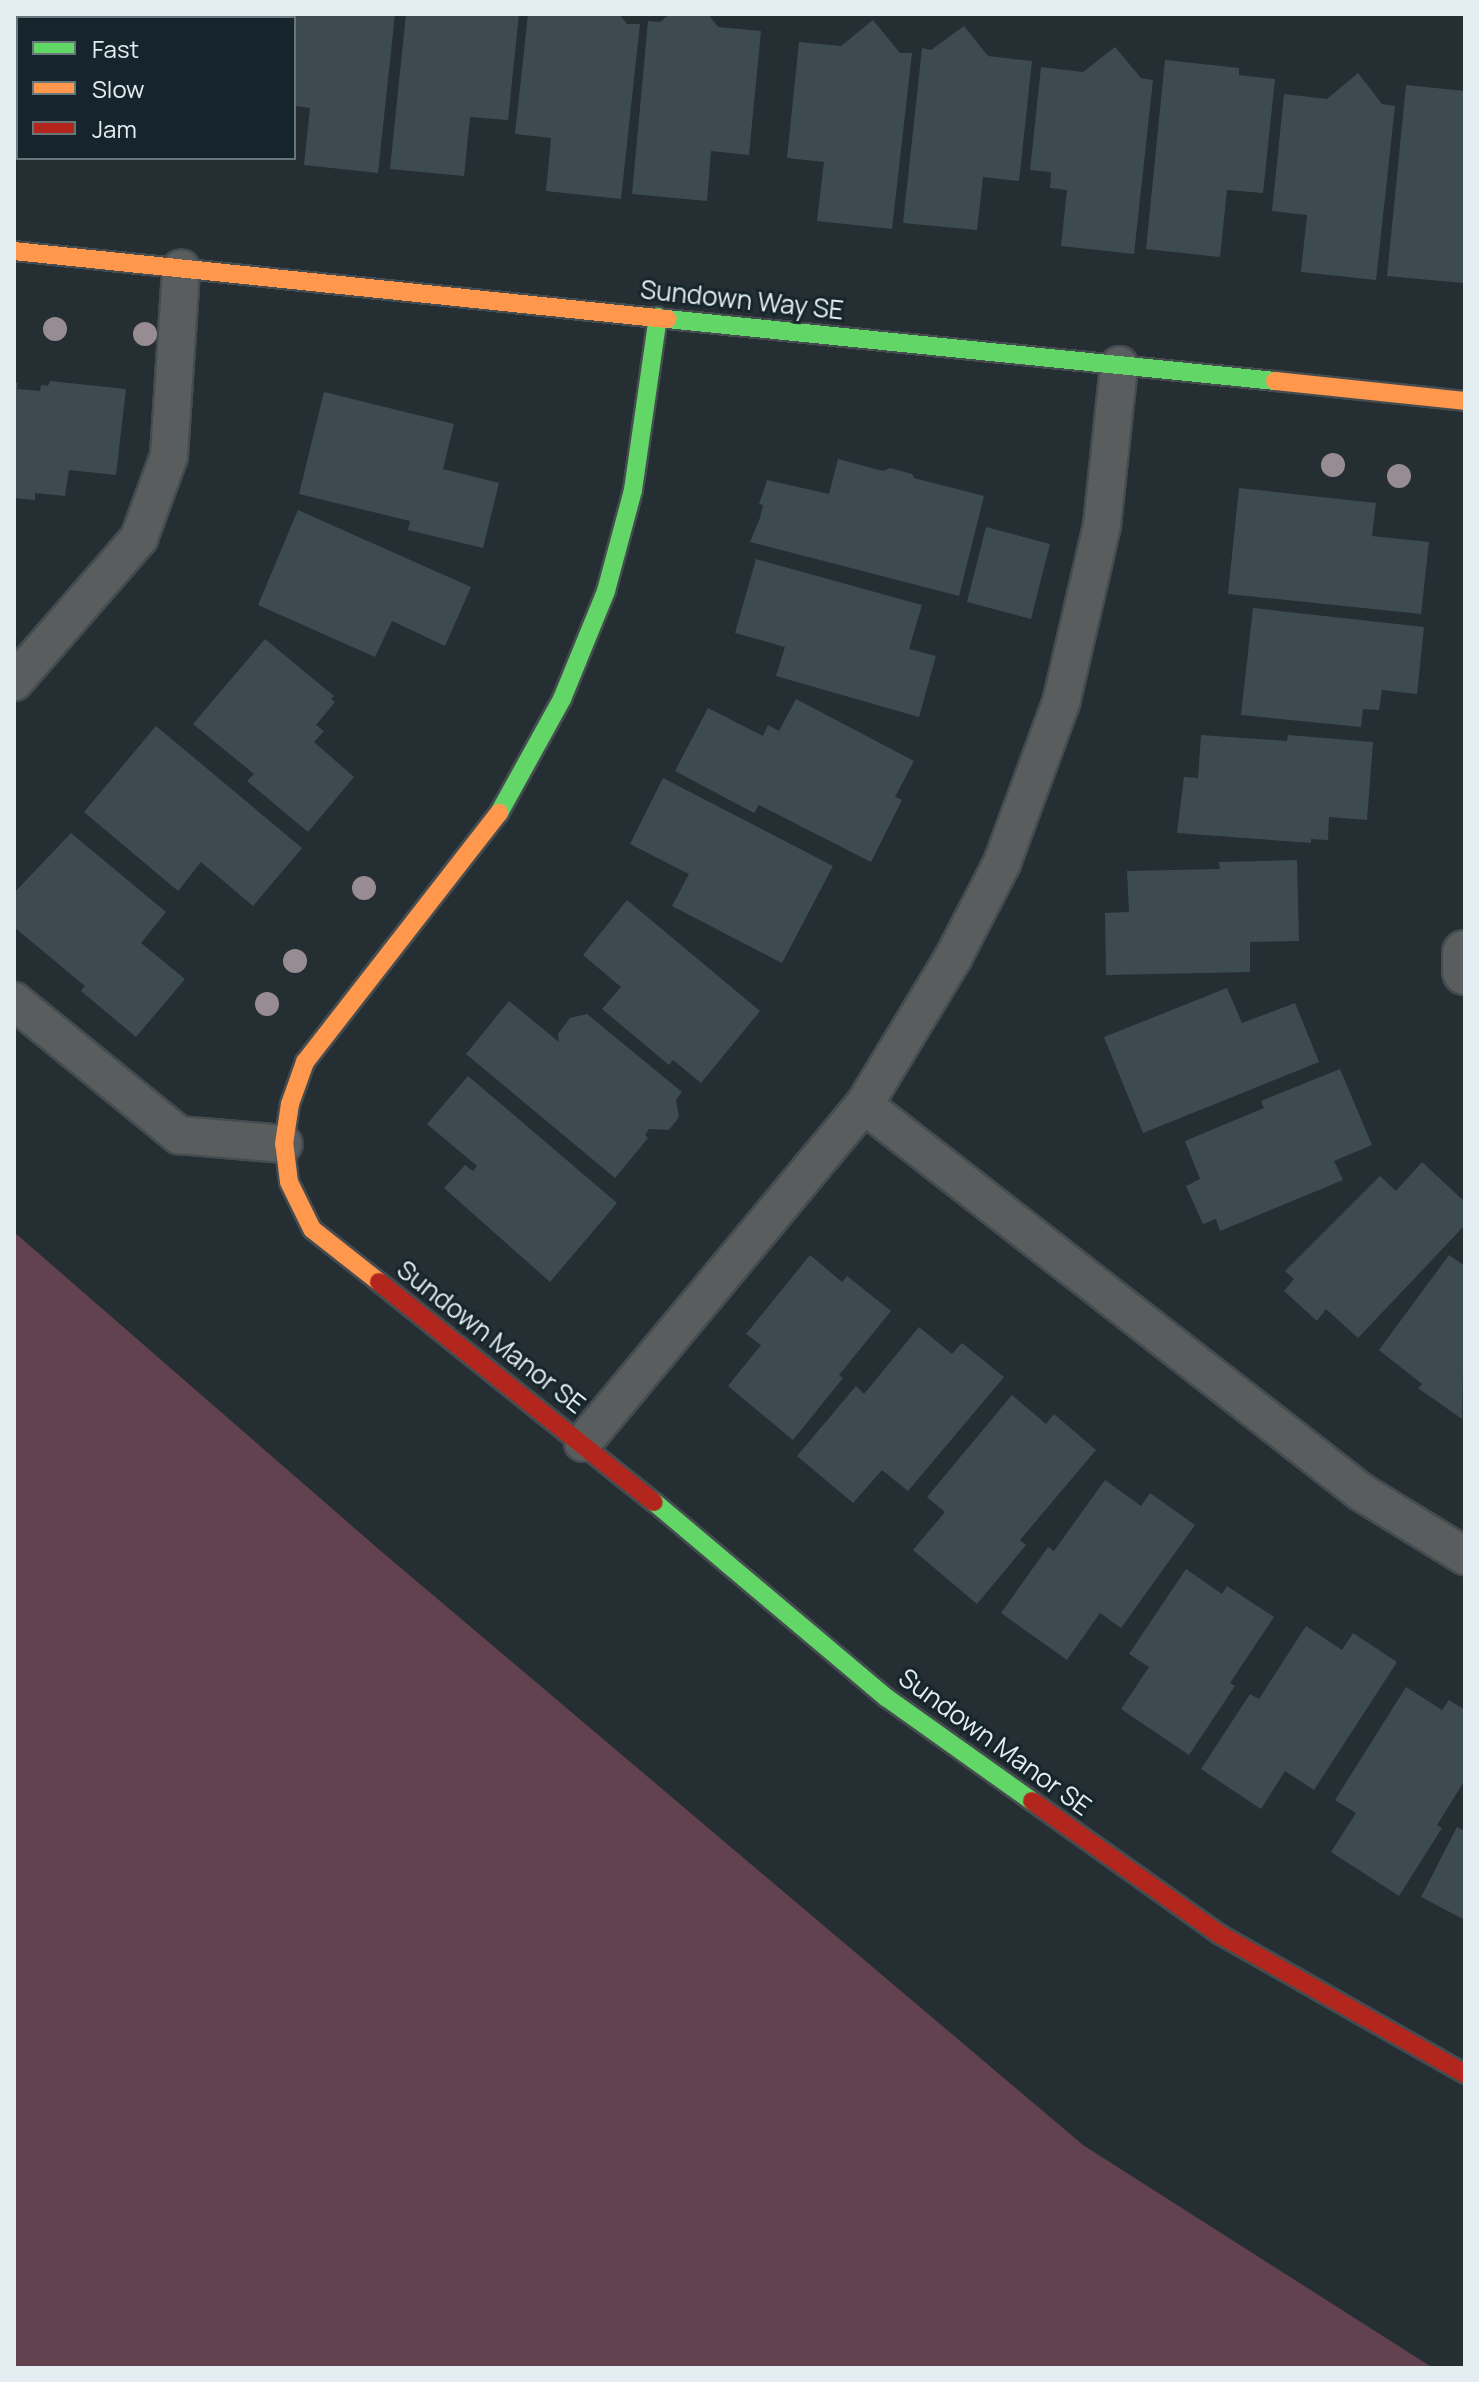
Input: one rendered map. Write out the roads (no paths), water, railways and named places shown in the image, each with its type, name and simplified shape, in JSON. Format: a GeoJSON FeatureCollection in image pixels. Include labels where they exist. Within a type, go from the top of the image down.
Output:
{"type":"FeatureCollection","features":[{"type":"Feature","properties":{"kind":"street","name":"Sundown Way SE"},"geometry":{"type":"LineString","coordinates":[[14,251],[1465,401]]}},
{"type":"Feature","properties":{"kind":"street","name":"Sundown Manor SE"},"geometry":{"type":"LineString","coordinates":[[658,317],[633,490],[606,591],[562,699],[509,801],[305,1062],[290,1104],[284,1144],[289,1182],[312,1229],[583,1443],[887,1698],[1219,1934],[1465,2074]]}},
{"type":"Feature","properties":{"kind":"street"},"geometry":{"type":"LineString","coordinates":[[1465,953],[1465,972]]}},
{"type":"Feature","properties":{"kind":"lane"},"geometry":{"type":"LineString","coordinates":[[14,682],[139,538],[169,456],[181,268]]}},
{"type":"Feature","properties":{"kind":"lane"},"geometry":{"type":"LineString","coordinates":[[583,1443],[864,1105],[953,958],[1002,863],[1061,703],[1102,525],[1119,365]]}},
{"type":"Feature","properties":{"kind":"lane"},"geometry":{"type":"LineString","coordinates":[[14,1001],[179,1135],[284,1144]]}},
{"type":"Feature","properties":{"kind":"lane"},"geometry":{"type":"LineString","coordinates":[[864,1105],[1361,1492],[1465,1556]]}}]}
